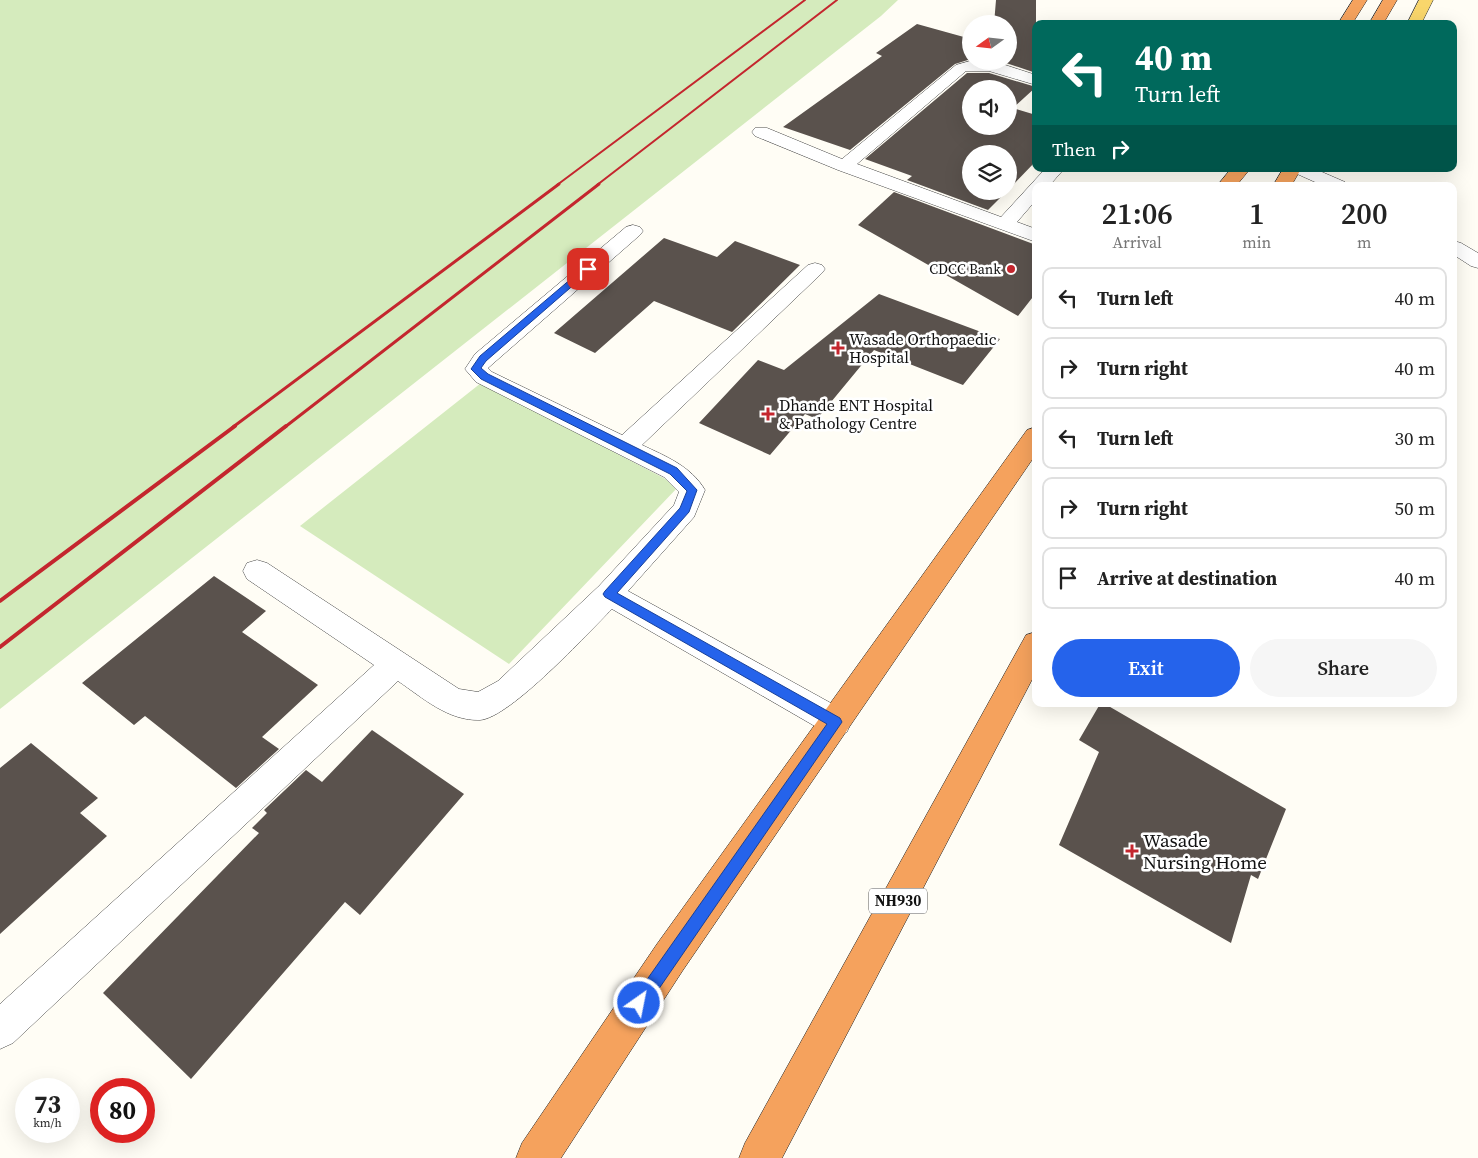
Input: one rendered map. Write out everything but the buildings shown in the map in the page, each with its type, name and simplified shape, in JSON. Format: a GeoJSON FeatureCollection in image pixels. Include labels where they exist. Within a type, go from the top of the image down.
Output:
{"type":"FeatureCollection","features":[{"type":"Feature","properties":{"kind":"highway"},"geometry":{"type":"LineString","coordinates":[[1348,20],[1360,0]]}},
{"type":"Feature","properties":{"kind":"highway"},"geometry":{"type":"LineString","coordinates":[[1378,20],[1390,0]]}},
{"type":"Feature","properties":{"kind":"highway"},"geometry":{"type":"LineString","coordinates":[[1230,182],[1238,172]]}},
{"type":"Feature","properties":{"kind":"highway"},"geometry":{"type":"LineString","coordinates":[[537,1158],[670,957],[1032,442]]}},
{"type":"Feature","properties":{"kind":"highway","name":"NH930"},"geometry":{"type":"LineString","coordinates":[[760,1158],[1032,651]]}},
{"type":"Feature","properties":{"kind":"main road"},"geometry":{"type":"LineString","coordinates":[[1416,20],[1426,0]]}},
{"type":"Feature","properties":{"kind":"street"},"geometry":{"type":"LineString","coordinates":[[844,166],[961,68],[972,64],[983,64],[1032,79]]}},
{"type":"Feature","properties":{"kind":"street"},"geometry":{"type":"LineString","coordinates":[[761,132],[844,166],[1032,234]]}},
{"type":"Feature","properties":{"kind":"street"},"geometry":{"type":"LineString","coordinates":[[1043,182],[1051,172]]}},
{"type":"Feature","properties":{"kind":"street"},"geometry":{"type":"LineString","coordinates":[[1308,172],[1330,182]]}},
{"type":"Feature","properties":{"kind":"street"},"geometry":{"type":"LineString","coordinates":[[1006,224],[1032,194]]}},
{"type":"Feature","properties":{"kind":"street"},"geometry":{"type":"LineString","coordinates":[[257,571],[453,702],[481,706],[509,690],[609,594],[685,510],[692,490],[674,471],[484,376],[476,369],[483,359],[633,231]]}},
{"type":"Feature","properties":{"kind":"street"},"geometry":{"type":"LineString","coordinates":[[1457,249],[1478,262]]}},
{"type":"Feature","properties":{"kind":"street"},"geometry":{"type":"LineString","coordinates":[[624,446],[815,269]]}},
{"type":"Feature","properties":{"kind":"street"},"geometry":{"type":"LineString","coordinates":[[609,594],[836,722]]}},
{"type":"Feature","properties":{"kind":"street"},"geometry":{"type":"LineString","coordinates":[[0,1030],[396,664]]}},
{"type":"Feature","properties":{"kind":"green space"},"geometry":{"type":"Polygon","coordinates":[[[0,0],[898,0],[881,16],[0,709],[0,0]]]}},
{"type":"Feature","properties":{"kind":"green space"},"geometry":{"type":"Polygon","coordinates":[[[481,383],[679,486],[509,664],[300,526],[481,383]]]}},
{"type":"Feature","properties":{"kind":"railway"},"geometry":{"type":"LineString","coordinates":[[557,185],[805,0]]}},
{"type":"Feature","properties":{"kind":"railway"},"geometry":{"type":"LineString","coordinates":[[597,185],[837,0]]}},
{"type":"Feature","properties":{"kind":"railway"},"geometry":{"type":"LineString","coordinates":[[233,427],[559,184]]}},
{"type":"Feature","properties":{"kind":"railway"},"geometry":{"type":"LineString","coordinates":[[285,427],[599,184]]}},
{"type":"Feature","properties":{"kind":"railway"},"geometry":{"type":"LineString","coordinates":[[0,601],[235,426]]}},
{"type":"Feature","properties":{"kind":"railway"},"geometry":{"type":"LineString","coordinates":[[0,647],[286,426]]}},
{"type":"Feature","properties":{"kind":"place","name":"CDCC Bank"},"geometry":{"type":"Point","coordinates":[1011,269]}},
{"type":"Feature","properties":{"kind":"place","name":"Wasade Orthopaedic Hospital"},"geometry":{"type":"Point","coordinates":[838,348]}},
{"type":"Feature","properties":{"kind":"place","name":"Dhande ENT Hospital & Pathology Centre"},"geometry":{"type":"Point","coordinates":[768,414]}},
{"type":"Feature","properties":{"kind":"place","name":"Wasade Nursing Home"},"geometry":{"type":"Point","coordinates":[1132,851]}},
{"type":"Feature","properties":{"kind":"route"},"geometry":{"type":"LineString","coordinates":[[588,269],[483,359],[476,369],[484,376],[674,471],[692,490],[685,510],[609,594],[836,722],[639,1003]]}}]}
